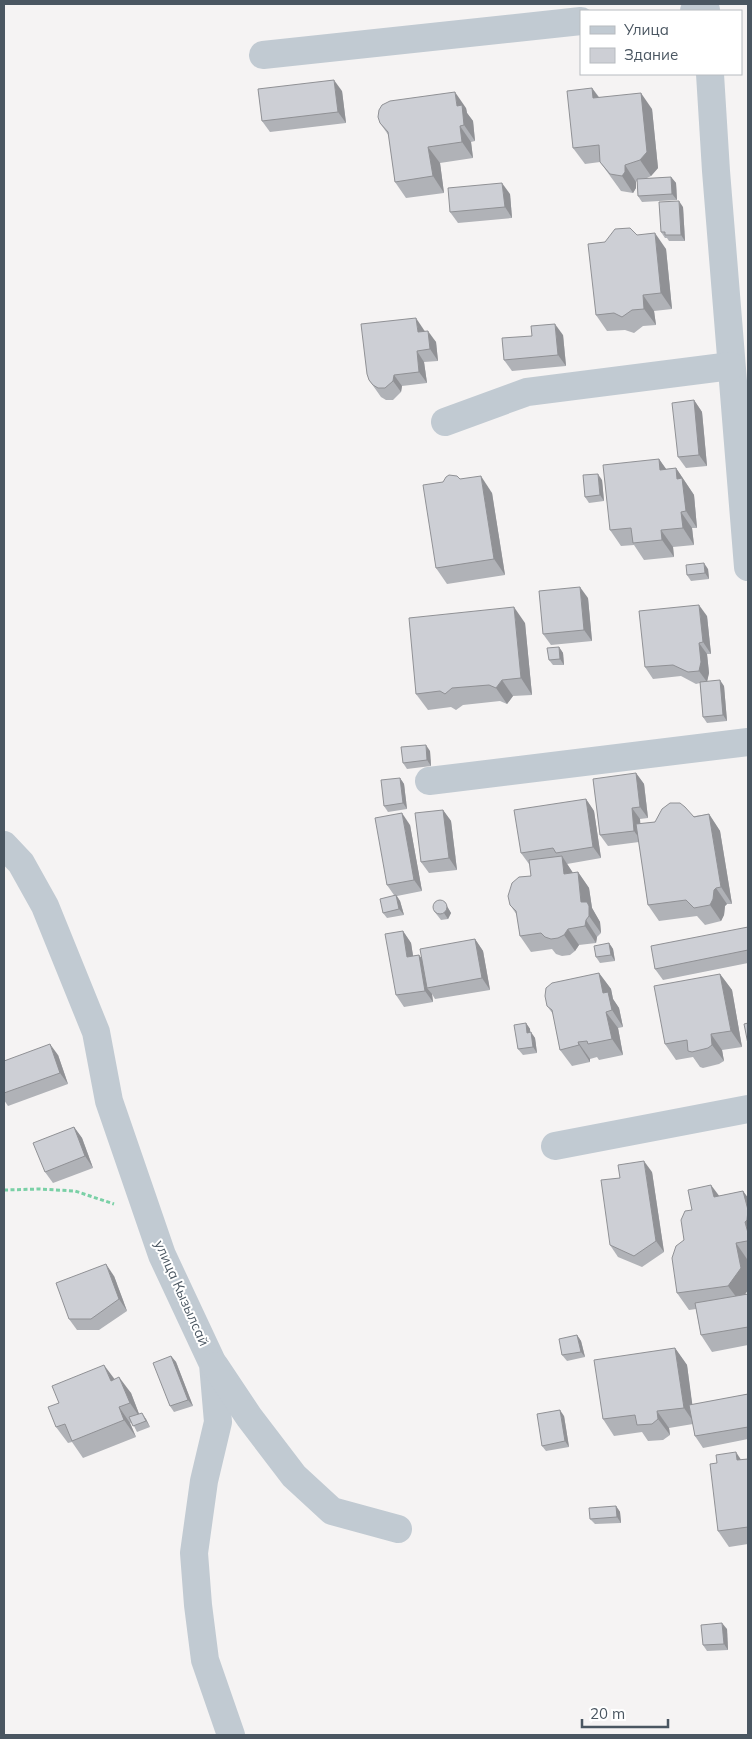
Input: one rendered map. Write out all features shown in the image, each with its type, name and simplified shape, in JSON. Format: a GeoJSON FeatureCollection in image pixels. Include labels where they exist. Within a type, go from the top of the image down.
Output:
{"type":"FeatureCollection","features":[{"type":"Feature","properties":{"kind":"street"},"geometry":{"type":"LineString","coordinates":[[263,55],[504,28],[580,22]]}},
{"type":"Feature","properties":{"kind":"street"},"geometry":{"type":"LineString","coordinates":[[710,75],[731,366],[748,567]]}},
{"type":"Feature","properties":{"kind":"street"},"geometry":{"type":"LineString","coordinates":[[445,422],[527,392],[731,366]]}},
{"type":"Feature","properties":{"kind":"street"},"geometry":{"type":"LineString","coordinates":[[429,781],[514,769],[748,742]]}},
{"type":"Feature","properties":{"kind":"street","name":"улица Кызылсай"},"geometry":{"type":"LineString","coordinates":[[4,844],[21,863],[44,906],[96,1032],[109,1101],[162,1255],[213,1364],[218,1422],[204,1481],[194,1553],[205,1660],[231,1735]]}},
{"type":"Feature","properties":{"kind":"street"},"geometry":{"type":"LineString","coordinates":[[555,1146],[748,1109]]}},
{"type":"Feature","properties":{"kind":"street"},"geometry":{"type":"LineString","coordinates":[[213,1364],[249,1417],[294,1476],[332,1511],[398,1529]]}},
{"type":"Feature","properties":{"kind":"path"},"geometry":{"type":"LineString","coordinates":[[4,1190],[40,1189],[75,1191],[121,1208]]}},
{"type":"Feature","properties":{"kind":"building"},"geometry":{"type":"Polygon","coordinates":[[[334,80],[338,112],[262,121],[258,89],[334,80]]]}},
{"type":"Feature","properties":{"kind":"building"},"geometry":{"type":"Polygon","coordinates":[[[592,88],[593,98],[641,93],[647,152],[640,160],[625,165],[625,172],[622,176],[610,174],[600,162],[599,145],[573,148],[567,91],[592,88]]]}},
{"type":"Feature","properties":{"kind":"building"},"geometry":{"type":"Polygon","coordinates":[[[455,92],[457,106],[462,105],[464,125],[460,126],[462,142],[428,147],[433,176],[395,182],[388,132],[380,123],[378,117],[382,105],[390,101],[455,92]]]}},
{"type":"Feature","properties":{"kind":"building"},"geometry":{"type":"Polygon","coordinates":[[[671,177],[672,194],[638,196],[637,179],[671,177]]]}},
{"type":"Feature","properties":{"kind":"building"},"geometry":{"type":"Polygon","coordinates":[[[502,183],[505,207],[450,212],[448,188],[502,183]]]}},
{"type":"Feature","properties":{"kind":"building"},"geometry":{"type":"Polygon","coordinates":[[[679,201],[681,235],[665,235],[665,232],[661,232],[659,202],[679,201]]]}},
{"type":"Feature","properties":{"kind":"building"},"geometry":{"type":"Polygon","coordinates":[[[630,228],[637,235],[655,233],[661,293],[643,295],[644,309],[632,310],[622,317],[614,313],[596,315],[588,244],[605,242],[615,229],[630,228]]]}},
{"type":"Feature","properties":{"kind":"building"},"geometry":{"type":"Polygon","coordinates":[[[416,318],[418,332],[428,331],[430,349],[417,351],[419,372],[394,375],[393,381],[385,388],[378,388],[369,380],[367,374],[361,324],[416,318]]]}},
{"type":"Feature","properties":{"kind":"building"},"geometry":{"type":"Polygon","coordinates":[[[555,324],[558,355],[504,360],[502,338],[532,336],[531,326],[555,324]]]}},
{"type":"Feature","properties":{"kind":"building"},"geometry":{"type":"Polygon","coordinates":[[[694,400],[699,455],[678,457],[672,403],[694,400]]]}},
{"type":"Feature","properties":{"kind":"building"},"geometry":{"type":"Polygon","coordinates":[[[659,459],[660,470],[676,468],[677,479],[682,478],[686,511],[681,512],[683,528],[661,530],[662,540],[633,543],[631,528],[610,530],[603,465],[659,459]]]}},
{"type":"Feature","properties":{"kind":"building"},"geometry":{"type":"Polygon","coordinates":[[[598,474],[600,495],[585,497],[583,475],[598,474]]]}},
{"type":"Feature","properties":{"kind":"building"},"geometry":{"type":"Polygon","coordinates":[[[449,475],[457,476],[460,479],[481,476],[494,559],[436,568],[423,485],[443,482],[449,475]]]}},
{"type":"Feature","properties":{"kind":"building"},"geometry":{"type":"Polygon","coordinates":[[[704,563],[705,573],[687,575],[686,565],[704,563]]]}},
{"type":"Feature","properties":{"kind":"building"},"geometry":{"type":"Polygon","coordinates":[[[580,587],[584,630],[543,634],[539,591],[580,587]]]}},
{"type":"Feature","properties":{"kind":"building"},"geometry":{"type":"Polygon","coordinates":[[[699,605],[703,642],[699,643],[701,662],[699,671],[688,672],[673,665],[645,667],[639,611],[699,605]]]}},
{"type":"Feature","properties":{"kind":"building"},"geometry":{"type":"Polygon","coordinates":[[[514,607],[521,678],[502,680],[496,688],[489,685],[452,688],[445,694],[440,691],[416,694],[409,618],[514,607]]]}},
{"type":"Feature","properties":{"kind":"building"},"geometry":{"type":"Polygon","coordinates":[[[559,647],[560,659],[549,660],[547,648],[559,647]]]}},
{"type":"Feature","properties":{"kind":"building"},"geometry":{"type":"Polygon","coordinates":[[[720,680],[723,715],[703,717],[700,682],[720,680]]]}},
{"type":"Feature","properties":{"kind":"building"},"geometry":{"type":"Polygon","coordinates":[[[426,745],[427,760],[403,763],[401,747],[426,745]]]}},
{"type":"Feature","properties":{"kind":"building"},"geometry":{"type":"Polygon","coordinates":[[[636,773],[640,807],[632,808],[634,831],[600,835],[593,779],[636,773]]]}},
{"type":"Feature","properties":{"kind":"building"},"geometry":{"type":"Polygon","coordinates":[[[400,778],[403,803],[384,806],[381,780],[400,778]]]}},
{"type":"Feature","properties":{"kind":"building"},"geometry":{"type":"Polygon","coordinates":[[[586,799],[593,847],[556,853],[553,848],[521,853],[514,810],[586,799]]]}},
{"type":"Feature","properties":{"kind":"building"},"geometry":{"type":"Polygon","coordinates":[[[670,803],[680,803],[694,817],[709,814],[721,887],[714,890],[710,905],[694,908],[686,900],[648,905],[636,824],[655,822],[662,809],[670,803]]]}},
{"type":"Feature","properties":{"kind":"building"},"geometry":{"type":"Polygon","coordinates":[[[443,810],[449,858],[421,862],[415,813],[443,810]]]}},
{"type":"Feature","properties":{"kind":"building"},"geometry":{"type":"Polygon","coordinates":[[[402,813],[414,880],[387,885],[375,818],[402,813]]]}},
{"type":"Feature","properties":{"kind":"building"},"geometry":{"type":"Polygon","coordinates":[[[562,856],[564,874],[578,872],[581,902],[587,902],[589,906],[589,916],[585,926],[568,929],[564,935],[558,938],[551,939],[541,933],[520,936],[516,911],[510,905],[508,896],[512,883],[519,877],[531,876],[529,860],[562,856]]]}},
{"type":"Feature","properties":{"kind":"building"},"geometry":{"type":"Polygon","coordinates":[[[396,895],[399,909],[383,913],[380,899],[396,895]]]}},
{"type":"Feature","properties":{"kind":"building"},"geometry":{"type":"Polygon","coordinates":[[[440,900],[445,902],[447,907],[445,912],[440,914],[435,912],[433,907],[435,902],[440,900]]]}},
{"type":"Feature","properties":{"kind":"building"},"geometry":{"type":"Polygon","coordinates":[[[748,927],[748,950],[655,969],[651,946],[748,927]]]}},
{"type":"Feature","properties":{"kind":"building"},"geometry":{"type":"Polygon","coordinates":[[[403,931],[407,957],[419,955],[425,991],[396,995],[385,934],[403,931]]]}},
{"type":"Feature","properties":{"kind":"building"},"geometry":{"type":"Polygon","coordinates":[[[475,939],[482,978],[427,988],[420,949],[475,939]]]}},
{"type":"Feature","properties":{"kind":"building"},"geometry":{"type":"Polygon","coordinates":[[[609,943],[611,955],[596,957],[594,946],[609,943]]]}},
{"type":"Feature","properties":{"kind":"building"},"geometry":{"type":"Polygon","coordinates":[[[599,973],[603,993],[608,992],[612,1010],[606,1012],[612,1039],[588,1044],[587,1041],[578,1042],[579,1045],[560,1050],[552,1010],[547,1006],[546,988],[552,983],[599,973]]]}},
{"type":"Feature","properties":{"kind":"building"},"geometry":{"type":"Polygon","coordinates":[[[720,974],[731,1031],[711,1034],[712,1045],[708,1048],[692,1052],[688,1051],[687,1040],[665,1044],[654,986],[720,974]]]}},
{"type":"Feature","properties":{"kind":"building"},"geometry":{"type":"Polygon","coordinates":[[[526,1023],[527,1033],[531,1032],[533,1047],[518,1049],[514,1025],[526,1023]]]}},
{"type":"Feature","properties":{"kind":"building"},"geometry":{"type":"Polygon","coordinates":[[[748,1023],[748,1044],[744,1024],[748,1023]]]}},
{"type":"Feature","properties":{"kind":"building"},"geometry":{"type":"Polygon","coordinates":[[[50,1044],[60,1073],[4,1093],[4,1061],[50,1044]]]}},
{"type":"Feature","properties":{"kind":"building"},"geometry":{"type":"Polygon","coordinates":[[[74,1127],[85,1156],[45,1172],[33,1143],[74,1127]]]}},
{"type":"Feature","properties":{"kind":"building"},"geometry":{"type":"Polygon","coordinates":[[[644,1161],[656,1241],[634,1256],[610,1245],[601,1180],[620,1178],[618,1165],[644,1161]]]}},
{"type":"Feature","properties":{"kind":"building"},"geometry":{"type":"Polygon","coordinates":[[[711,1185],[714,1197],[743,1191],[748,1210],[745,1222],[748,1240],[736,1243],[741,1268],[728,1286],[677,1293],[672,1258],[676,1246],[684,1240],[681,1220],[685,1211],[692,1210],[688,1190],[711,1185]]]}},
{"type":"Feature","properties":{"kind":"building"},"geometry":{"type":"Polygon","coordinates":[[[106,1264],[119,1299],[91,1319],[69,1319],[56,1283],[106,1264]]]}},
{"type":"Feature","properties":{"kind":"building"},"geometry":{"type":"Polygon","coordinates":[[[748,1294],[748,1327],[701,1335],[695,1303],[748,1294]]]}},
{"type":"Feature","properties":{"kind":"building"},"geometry":{"type":"Polygon","coordinates":[[[577,1335],[581,1352],[562,1355],[559,1339],[577,1335]]]}},
{"type":"Feature","properties":{"kind":"building"},"geometry":{"type":"Polygon","coordinates":[[[675,1348],[684,1408],[657,1411],[658,1419],[652,1424],[637,1425],[635,1415],[603,1419],[594,1360],[675,1348]]]}},
{"type":"Feature","properties":{"kind":"building"},"geometry":{"type":"Polygon","coordinates":[[[171,1356],[188,1400],[170,1406],[153,1363],[171,1356]]]}},
{"type":"Feature","properties":{"kind":"building"},"geometry":{"type":"Polygon","coordinates":[[[104,1365],[111,1381],[119,1377],[130,1403],[119,1407],[124,1420],[72,1441],[65,1424],[56,1427],[48,1407],[59,1403],[52,1386],[104,1365]]]}},
{"type":"Feature","properties":{"kind":"building"},"geometry":{"type":"Polygon","coordinates":[[[748,1394],[748,1427],[695,1436],[689,1405],[748,1394]]]}},
{"type":"Feature","properties":{"kind":"building"},"geometry":{"type":"Polygon","coordinates":[[[560,1410],[565,1441],[542,1446],[537,1414],[560,1410]]]}},
{"type":"Feature","properties":{"kind":"building"},"geometry":{"type":"Polygon","coordinates":[[[142,1413],[146,1421],[133,1426],[129,1417],[142,1413]]]}},
{"type":"Feature","properties":{"kind":"building"},"geometry":{"type":"Polygon","coordinates":[[[736,1452],[737,1460],[748,1459],[748,1527],[718,1531],[710,1464],[717,1463],[716,1455],[736,1452]]]}},
{"type":"Feature","properties":{"kind":"building"},"geometry":{"type":"Polygon","coordinates":[[[616,1506],[617,1517],[590,1519],[589,1508],[616,1506]]]}},
{"type":"Feature","properties":{"kind":"building"},"geometry":{"type":"Polygon","coordinates":[[[722,1623],[724,1644],[703,1645],[701,1625],[722,1623]]]}}]}
